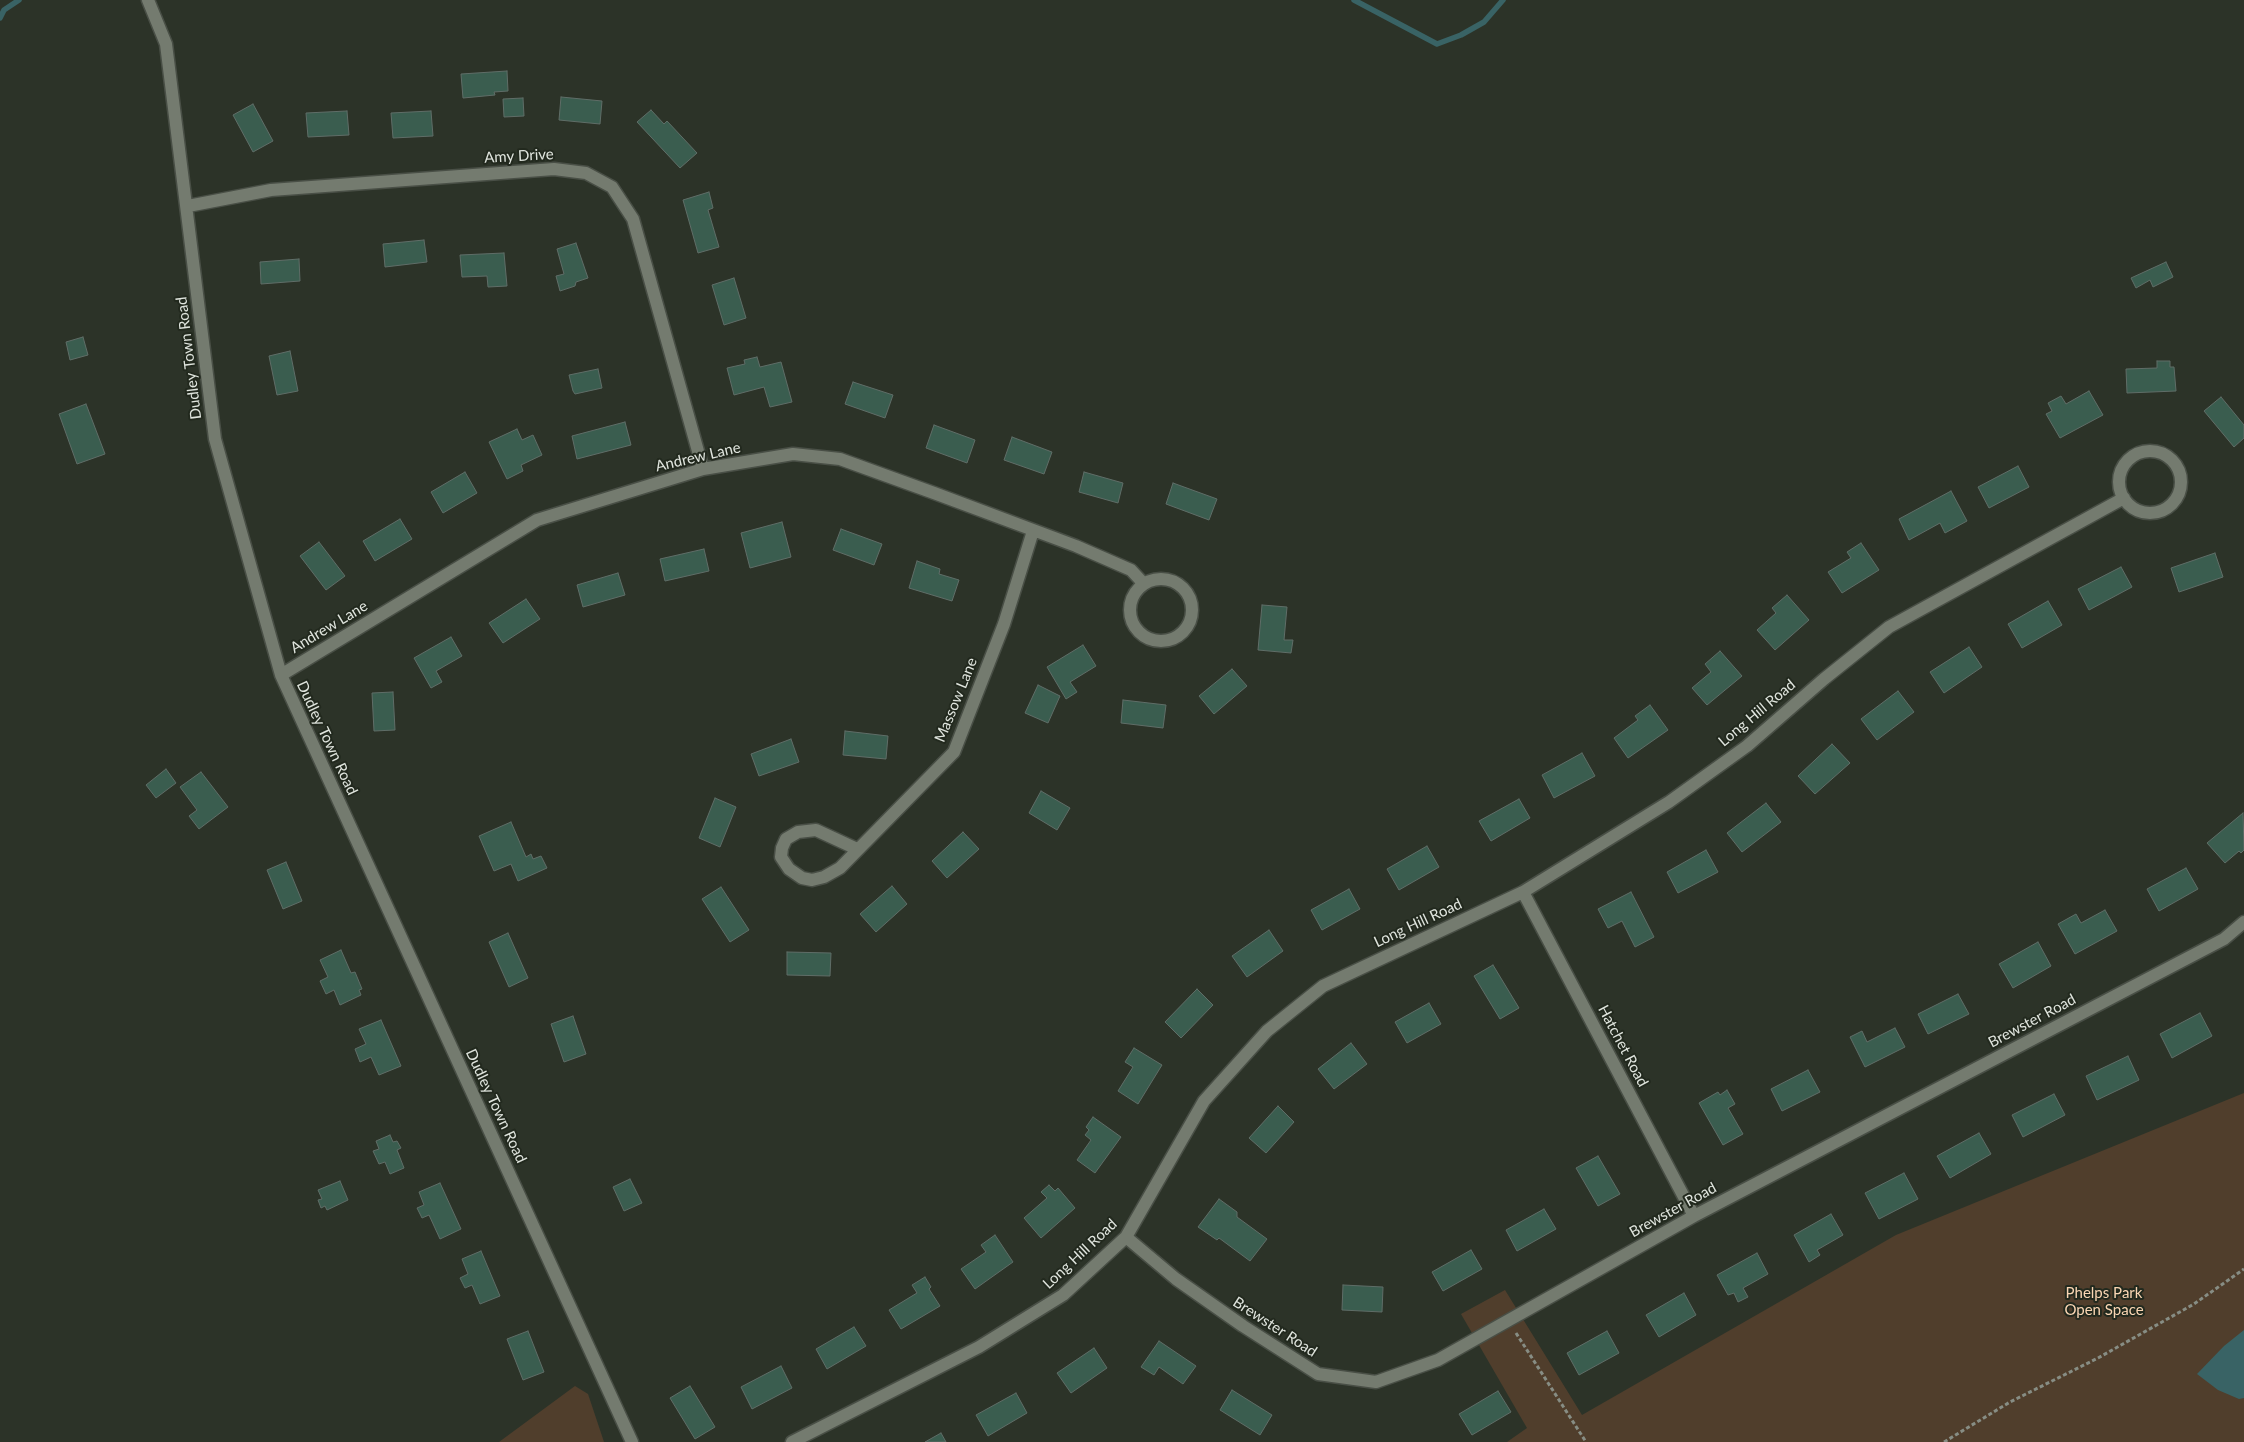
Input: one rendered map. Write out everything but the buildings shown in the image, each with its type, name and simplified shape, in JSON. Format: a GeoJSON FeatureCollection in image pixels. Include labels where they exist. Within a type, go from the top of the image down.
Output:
{"type":"FeatureCollection","features":[{"type":"Feature","properties":{"kind":"street","name":"Dudley Town Road"},"geometry":{"type":"LineString","coordinates":[[148,0],[166,44],[188,206],[215,439],[281,675],[632,1442]]}},
{"type":"Feature","properties":{"kind":"street","name":"Amy Drive"},"geometry":{"type":"LineString","coordinates":[[188,206],[271,190],[554,169],[586,173],[612,187],[633,219],[703,470]]}},
{"type":"Feature","properties":{"kind":"street"},"geometry":{"type":"LineString","coordinates":[[2142,452],[2162,453],[2178,467],[2181,476],[2180,492],[2172,504],[2163,510],[2154,513],[2134,509],[2124,498],[2119,483],[2120,473],[2125,463],[2132,456],[2142,452]]}},
{"type":"Feature","properties":{"kind":"street","name":"Andrew Lane"},"geometry":{"type":"LineString","coordinates":[[281,675],[537,520],[703,470],[793,454],[840,459],[1076,546],[1131,570],[1144,584]]}},
{"type":"Feature","properties":{"kind":"street","name":"Long Hill Road"},"geometry":{"type":"LineString","coordinates":[[792,1442],[979,1347],[1063,1295],[1126,1236],[1204,1101],[1267,1031],[1323,986],[1523,892],[1668,802],[1739,751],[1889,627],[2124,498]]}},
{"type":"Feature","properties":{"kind":"street","name":"Massow Lane"},"geometry":{"type":"LineString","coordinates":[[857,849],[816,830],[798,832],[786,839],[781,857],[789,869],[802,878],[812,880],[824,877],[840,868],[954,752],[1004,624],[1033,531]]}},
{"type":"Feature","properties":{"kind":"street"},"geometry":{"type":"LineString","coordinates":[[1162,579],[1172,581],[1187,593],[1192,612],[1185,630],[1178,636],[1169,640],[1150,639],[1135,627],[1130,608],[1137,590],[1144,584],[1162,579]]}},
{"type":"Feature","properties":{"kind":"street","name":"Hatchet Road"},"geometry":{"type":"LineString","coordinates":[[1523,892],[1694,1216]]}},
{"type":"Feature","properties":{"kind":"street","name":"Brewster Road"},"geometry":{"type":"LineString","coordinates":[[1126,1236],[1176,1279],[1243,1326],[1318,1374],[1376,1382],[1438,1360],[1694,1216],[2215,944],[2244,922]]}},
{"type":"Feature","properties":{"kind":"path"},"geometry":{"type":"LineString","coordinates":[[1944,1442],[2010,1402],[2098,1358],[2194,1304],[2244,1269]]}},
{"type":"Feature","properties":{"kind":"path"},"geometry":{"type":"LineString","coordinates":[[1516,1333],[1586,1442]]}},
{"type":"Feature","properties":{"kind":"green space","name":"Phelps Park Open Space"},"geometry":{"type":"Polygon","coordinates":[[[2244,1093],[2244,1442],[1507,1442],[1527,1428],[1461,1314],[1505,1290],[1582,1415],[1896,1235],[2244,1093]]]}},
{"type":"Feature","properties":{"kind":"green space"},"geometry":{"type":"Polygon","coordinates":[[[575,1386],[588,1394],[604,1442],[499,1442],[575,1386]]]}},
{"type":"Feature","properties":{"kind":"water"},"geometry":{"type":"Polygon","coordinates":[[[2244,1330],[2244,1398],[2239,1399],[2218,1390],[2197,1374],[2224,1346],[2244,1330]]]}},
{"type":"Feature","properties":{"kind":"waterway"},"geometry":{"type":"LineString","coordinates":[[0,18],[4,10],[19,0]]}},
{"type":"Feature","properties":{"kind":"waterway"},"geometry":{"type":"LineString","coordinates":[[1354,0],[1437,44],[1461,35],[1484,22],[1503,0]]}}]}
